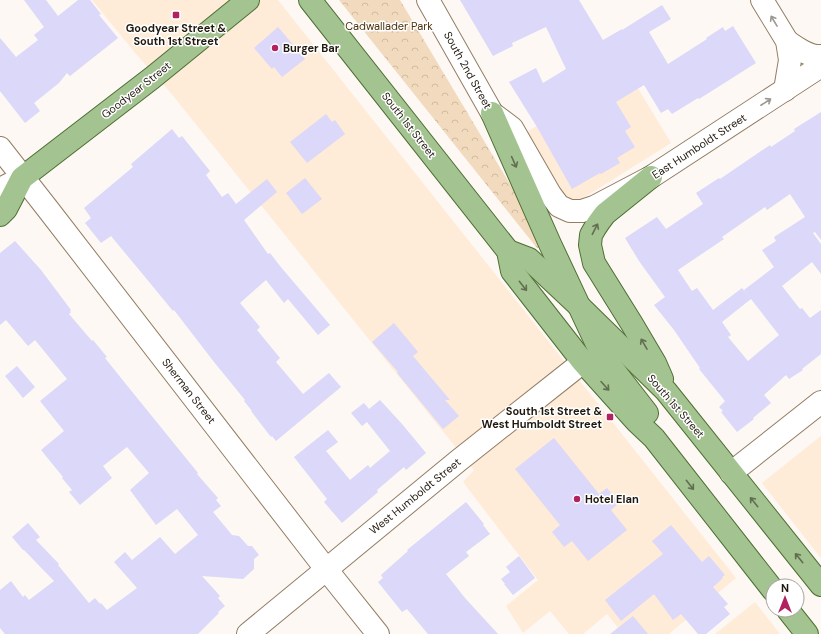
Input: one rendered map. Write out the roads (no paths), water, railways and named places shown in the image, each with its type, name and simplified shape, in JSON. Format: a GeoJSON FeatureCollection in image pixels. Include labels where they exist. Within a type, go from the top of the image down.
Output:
{"type":"FeatureCollection","features":[{"type":"Feature","properties":{"kind":"main road","name":"Goodyear Street"},"geometry":{"type":"LineString","coordinates":[[0,215],[6,210],[22,178],[152,78],[248,0]]}},
{"type":"Feature","properties":{"kind":"main road","name":"South 1st Street"},"geometry":{"type":"LineString","coordinates":[[310,0],[508,251],[512,271],[583,362],[636,421],[654,438],[765,580]]}},
{"type":"Feature","properties":{"kind":"main road"},"geometry":{"type":"LineString","coordinates":[[492,113],[577,304],[602,355],[647,413],[654,438]]}},
{"type":"Feature","properties":{"kind":"main road"},"geometry":{"type":"LineString","coordinates":[[651,177],[605,214],[598,222],[591,235],[590,245],[594,263],[655,363],[666,391]]}},
{"type":"Feature","properties":{"kind":"main road"},"geometry":{"type":"LineString","coordinates":[[0,184],[22,178]]}},
{"type":"Feature","properties":{"kind":"main road","name":"South 1st Street"},"geometry":{"type":"LineString","coordinates":[[508,251],[529,259],[666,391],[821,585]]}},
{"type":"Feature","properties":{"kind":"main road"},"geometry":{"type":"LineString","coordinates":[[794,618],[807,634]]}},
{"type":"Feature","properties":{"kind":"street","name":"South 2nd Street"},"geometry":{"type":"LineString","coordinates":[[428,0],[492,113],[512,128],[550,194],[559,206],[570,211]]}},
{"type":"Feature","properties":{"kind":"street"},"geometry":{"type":"LineString","coordinates":[[762,0],[787,41],[790,60],[785,90]]}},
{"type":"Feature","properties":{"kind":"street"},"geometry":{"type":"LineString","coordinates":[[787,41],[804,52],[816,57],[821,56]]}},
{"type":"Feature","properties":{"kind":"street","name":"East Humboldt Street"},"geometry":{"type":"LineString","coordinates":[[570,211],[582,211],[594,206],[651,177],[821,66]]}},
{"type":"Feature","properties":{"kind":"street","name":"Sherman Street"},"geometry":{"type":"LineString","coordinates":[[0,148],[378,634]]}},
{"type":"Feature","properties":{"kind":"street","name":"Goodyear Street"},"geometry":{"type":"LineString","coordinates":[[0,189],[22,178]]}},
{"type":"Feature","properties":{"kind":"street","name":"West Humboldt Street"},"geometry":{"type":"LineString","coordinates":[[248,634],[458,461],[583,362]]}},
{"type":"Feature","properties":{"kind":"street"},"geometry":{"type":"LineString","coordinates":[[731,472],[821,402]]}},
{"type":"Feature","properties":{"kind":"place","name":"Goodyear Street & South 1st Street"},"geometry":{"type":"Point","coordinates":[176,15]}},
{"type":"Feature","properties":{"kind":"place","name":"Burger Bar"},"geometry":{"type":"Point","coordinates":[275,48]}},
{"type":"Feature","properties":{"kind":"place","name":"South 1st Street & West Humboldt Street"},"geometry":{"type":"Point","coordinates":[610,417]}},
{"type":"Feature","properties":{"kind":"place","name":"Hotel Elan"},"geometry":{"type":"Point","coordinates":[577,499]}},
{"type":"Feature","properties":{"kind":"park label","name":"Cadwallader Park"},"geometry":{"type":"Point","coordinates":[389,26]}}]}
